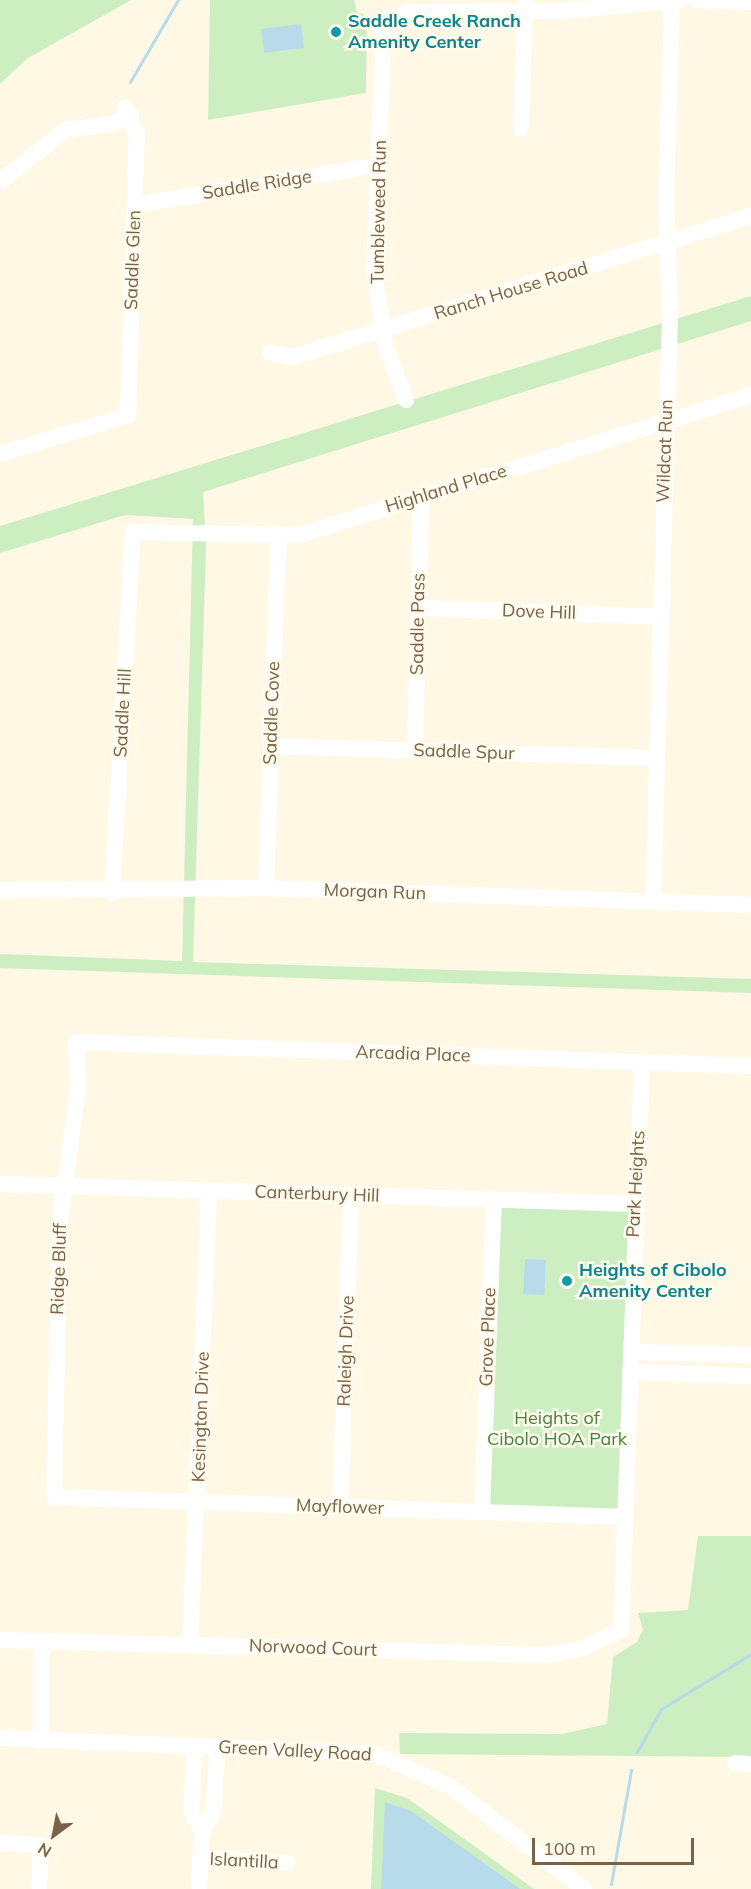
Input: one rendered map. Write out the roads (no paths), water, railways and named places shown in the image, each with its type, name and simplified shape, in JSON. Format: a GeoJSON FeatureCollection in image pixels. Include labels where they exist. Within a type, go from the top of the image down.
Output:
{"type":"FeatureCollection","features":[{"type":"Feature","properties":{"kind":"street"},"geometry":{"type":"LineString","coordinates":[[521,129],[526,5],[675,0]]}},
{"type":"Feature","properties":{"kind":"street","name":"Wildcat Run"},"geometry":{"type":"LineString","coordinates":[[652,902],[669,242],[666,196],[675,0]]}},
{"type":"Feature","properties":{"kind":"street"},"geometry":{"type":"LineString","coordinates":[[696,0],[751,2]]}},
{"type":"Feature","properties":{"kind":"street","name":"Tumbleweed Run"},"geometry":{"type":"LineString","coordinates":[[406,400],[383,331],[374,272],[384,20],[411,12],[526,5]]}},
{"type":"Feature","properties":{"kind":"street","name":"Saddle Glen"},"geometry":{"type":"LineString","coordinates":[[0,182],[65,130],[111,124],[128,111],[137,134],[128,416],[0,454]]}},
{"type":"Feature","properties":{"kind":"street","name":"Saddle Ridge"},"geometry":{"type":"LineString","coordinates":[[135,205],[379,165]]}},
{"type":"Feature","properties":{"kind":"street","name":"Ranch House Road"},"geometry":{"type":"LineString","coordinates":[[270,353],[293,357],[751,216]]}},
{"type":"Feature","properties":{"kind":"street","name":"Highland Place"},"geometry":{"type":"LineString","coordinates":[[133,532],[278,538],[421,497],[751,395]]}},
{"type":"Feature","properties":{"kind":"street","name":"Saddle Pass"},"geometry":{"type":"LineString","coordinates":[[415,751],[421,497]]}},
{"type":"Feature","properties":{"kind":"street","name":"Saddle Hill"},"geometry":{"type":"LineString","coordinates":[[112,893],[133,532]]}},
{"type":"Feature","properties":{"kind":"street","name":"Saddle Cove"},"geometry":{"type":"LineString","coordinates":[[266,888],[278,538]]}},
{"type":"Feature","properties":{"kind":"street","name":"Dove Hill"},"geometry":{"type":"LineString","coordinates":[[418,608],[660,617]]}},
{"type":"Feature","properties":{"kind":"street","name":"Saddle Spur"},"geometry":{"type":"LineString","coordinates":[[271,746],[656,758]]}},
{"type":"Feature","properties":{"kind":"street","name":"Morgan Run"},"geometry":{"type":"LineString","coordinates":[[0,890],[112,893],[266,888],[751,905]]}},
{"type":"Feature","properties":{"kind":"street","name":"Arcadia Place"},"geometry":{"type":"LineString","coordinates":[[76,1042],[751,1066]]}},
{"type":"Feature","properties":{"kind":"street","name":"Ridge Bluff"},"geometry":{"type":"LineString","coordinates":[[54,1497],[63,1185],[78,1087],[76,1042]]}},
{"type":"Feature","properties":{"kind":"street","name":"Park Heights"},"geometry":{"type":"LineString","coordinates":[[621,1630],[634,1204],[642,1062]]}},
{"type":"Feature","properties":{"kind":"street","name":"Canterbury Hill"},"geometry":{"type":"LineString","coordinates":[[0,1184],[634,1204]]}},
{"type":"Feature","properties":{"kind":"street","name":"Kesington Drive"},"geometry":{"type":"LineString","coordinates":[[190,1645],[198,1502],[209,1190]]}},
{"type":"Feature","properties":{"kind":"street","name":"Raleigh Drive"},"geometry":{"type":"LineString","coordinates":[[340,1507],[351,1195]]}},
{"type":"Feature","properties":{"kind":"street","name":"Grove Place"},"geometry":{"type":"LineString","coordinates":[[482,1511],[494,1199]]}},
{"type":"Feature","properties":{"kind":"street"},"geometry":{"type":"LineString","coordinates":[[631,1352],[751,1355]]}},
{"type":"Feature","properties":{"kind":"street"},"geometry":{"type":"LineString","coordinates":[[630,1372],[751,1376]]}},
{"type":"Feature","properties":{"kind":"street","name":"Mayflower"},"geometry":{"type":"LineString","coordinates":[[54,1497],[626,1517]]}},
{"type":"Feature","properties":{"kind":"street","name":"Norwood Court"},"geometry":{"type":"LineString","coordinates":[[0,1640],[548,1655],[583,1648],[621,1630]]}},
{"type":"Feature","properties":{"kind":"street"},"geometry":{"type":"LineString","coordinates":[[40,1641],[41,1740]]}},
{"type":"Feature","properties":{"kind":"street","name":"Green Valley Road"},"geometry":{"type":"LineString","coordinates":[[0,1738],[346,1750],[412,1767],[467,1799],[584,1889]]}},
{"type":"Feature","properties":{"kind":"street"},"geometry":{"type":"LineString","coordinates":[[195,1746],[191,1811],[202,1832]]}},
{"type":"Feature","properties":{"kind":"street"},"geometry":{"type":"LineString","coordinates":[[199,1889],[202,1832],[213,1812],[218,1746]]}},
{"type":"Feature","properties":{"kind":"street"},"geometry":{"type":"LineString","coordinates":[[192,1789],[215,1790]]}},
{"type":"Feature","properties":{"kind":"street"},"geometry":{"type":"LineString","coordinates":[[0,1844],[41,1845],[39,1889]]}},
{"type":"Feature","properties":{"kind":"street","name":"Islantilla"},"geometry":{"type":"LineString","coordinates":[[200,1858],[287,1863]]}},
{"type":"Feature","properties":{"kind":"water"},"geometry":{"type":"Polygon","coordinates":[[[301,24],[304,48],[264,53],[261,29],[301,24]]]}},
{"type":"Feature","properties":{"kind":"water"},"geometry":{"type":"Polygon","coordinates":[[[525,1259],[546,1260],[544,1295],[523,1294],[525,1259]]]}},
{"type":"Feature","properties":{"kind":"water"},"geometry":{"type":"Polygon","coordinates":[[[385,1802],[411,1811],[520,1889],[381,1889],[385,1802]]]}},
{"type":"Feature","properties":{"kind":"waterway"},"geometry":{"type":"LineString","coordinates":[[130,82],[178,0]]}},
{"type":"Feature","properties":{"kind":"waterway"},"geometry":{"type":"LineString","coordinates":[[637,1752],[661,1709],[751,1654]]}},
{"type":"Feature","properties":{"kind":"waterway"},"geometry":{"type":"LineString","coordinates":[[611,1884],[631,1770]]}},
{"type":"Feature","properties":{"kind":"place","name":"Saddle Creek Ranch Amenity Center"},"geometry":{"type":"Point","coordinates":[336,32]}},
{"type":"Feature","properties":{"kind":"place","name":"Heights of Cibolo Amenity Center"},"geometry":{"type":"Point","coordinates":[567,1281]}},
{"type":"Feature","properties":{"kind":"park label","name":"Heights of Cibolo HOA Park"},"geometry":{"type":"Point","coordinates":[557,1429]}}]}
